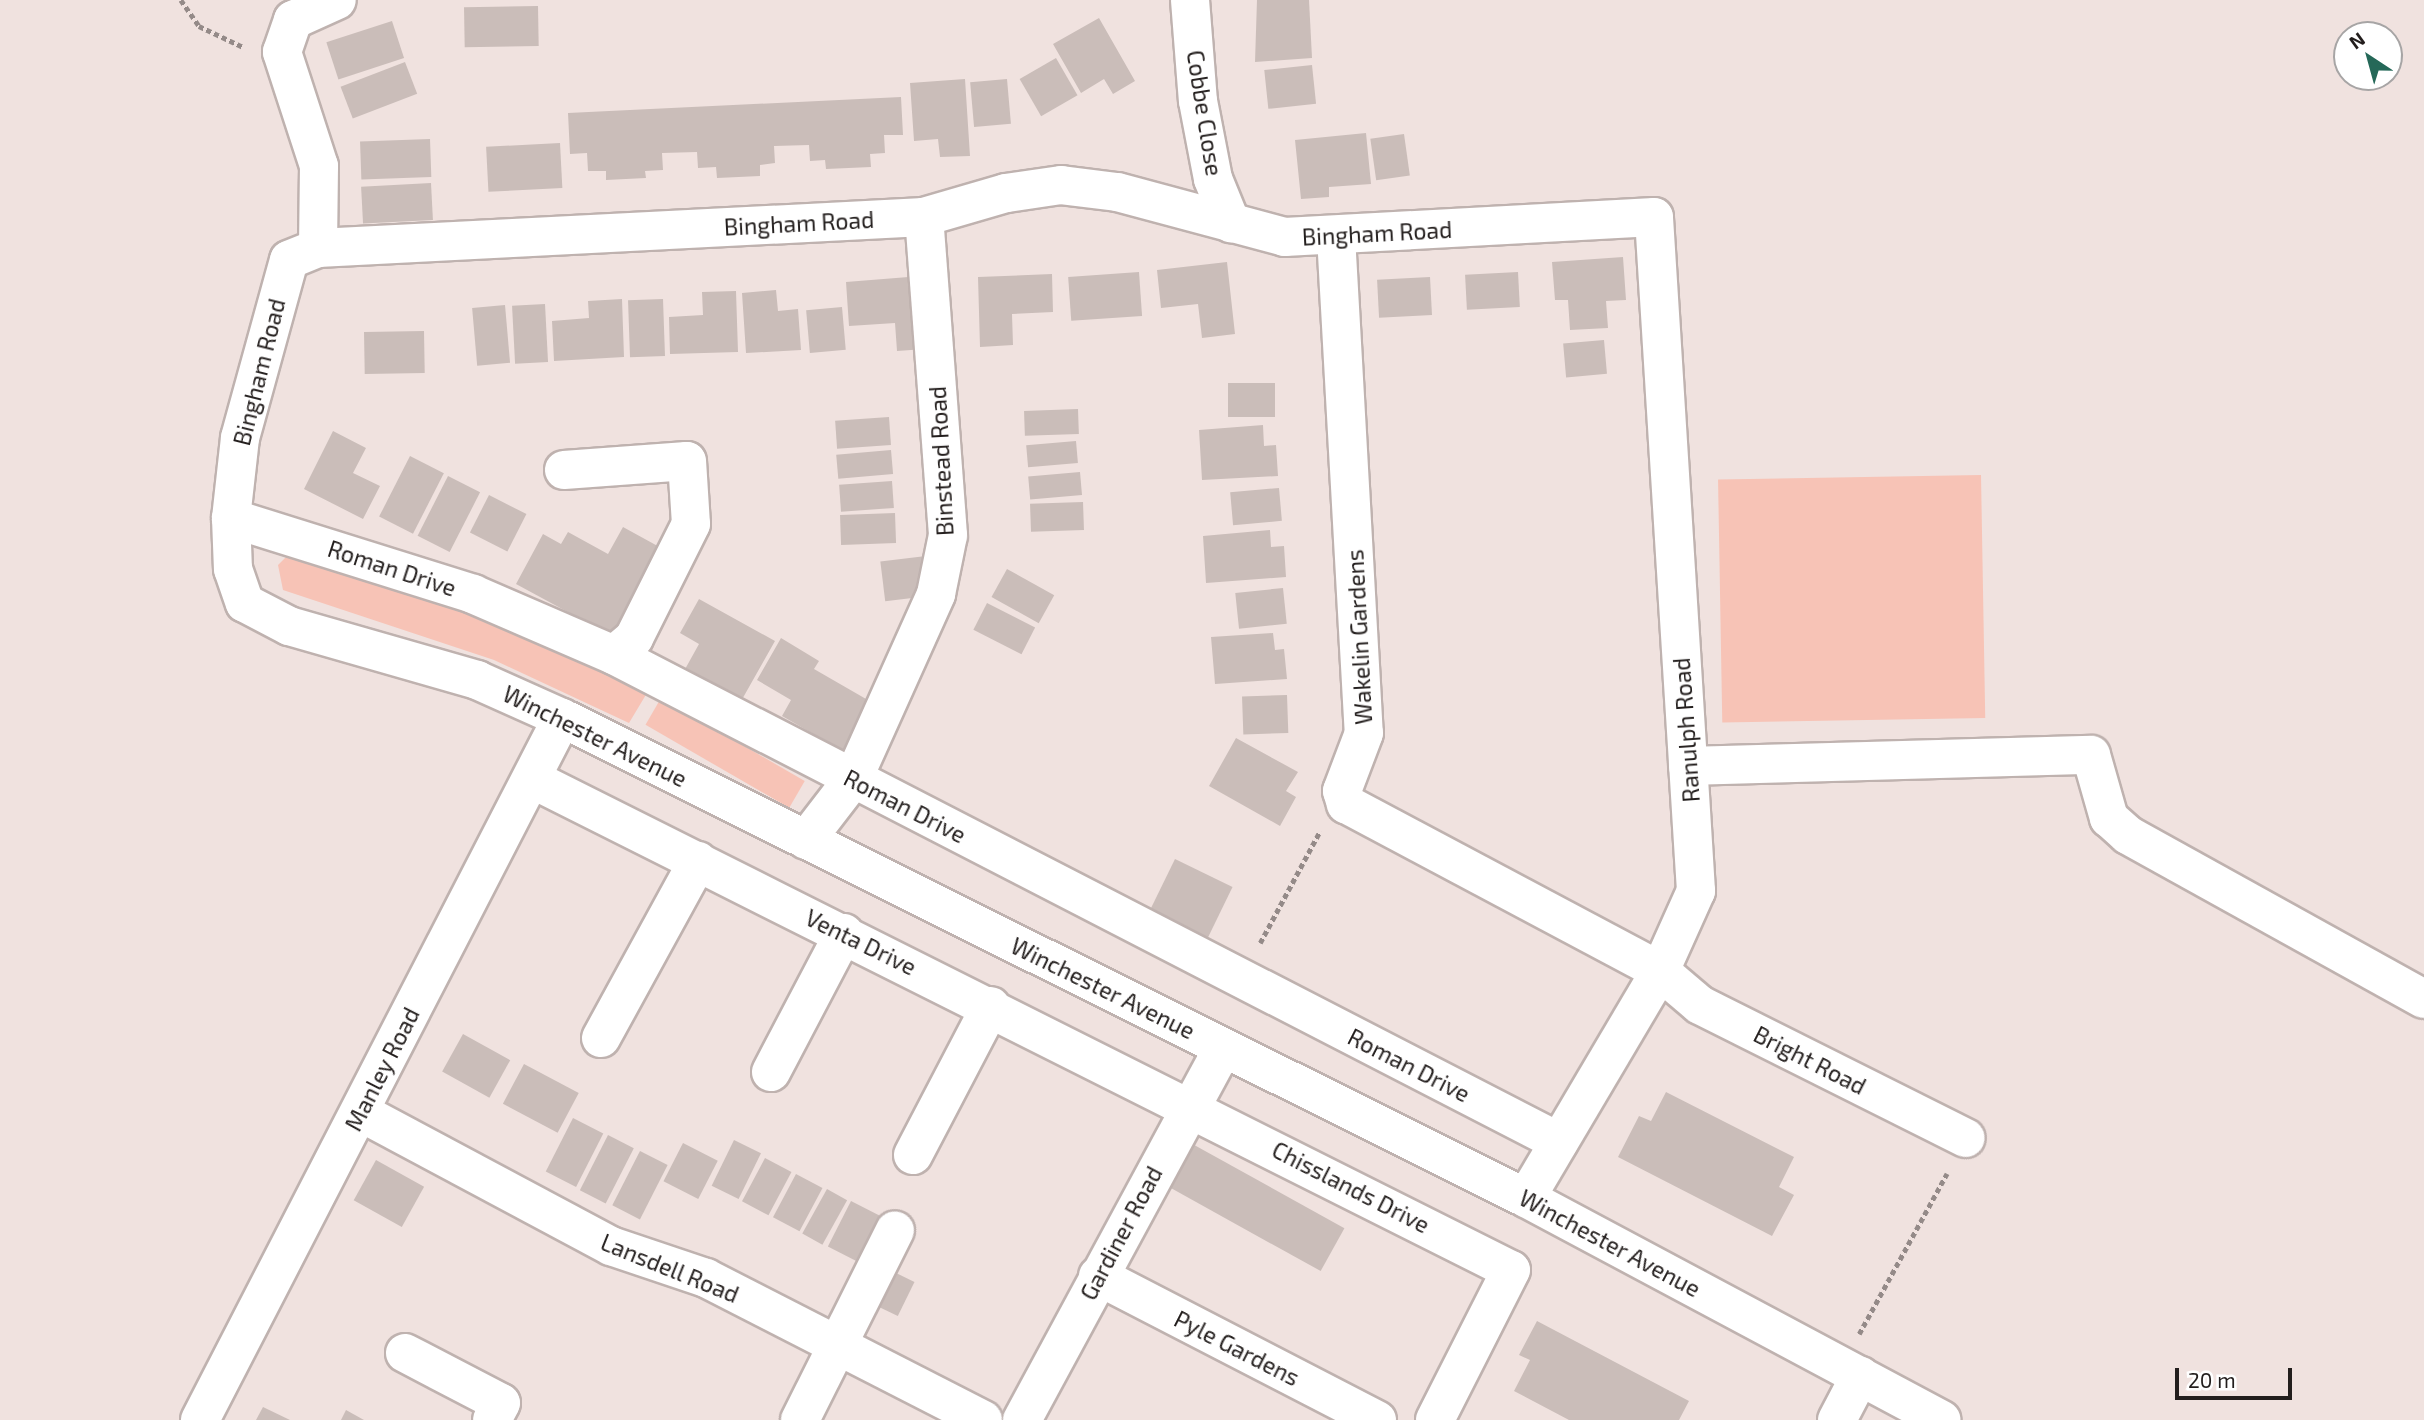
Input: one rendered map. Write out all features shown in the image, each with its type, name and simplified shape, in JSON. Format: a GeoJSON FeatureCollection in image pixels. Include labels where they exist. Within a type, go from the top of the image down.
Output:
{"type":"FeatureCollection","features":[{"type":"Feature","properties":{"kind":"street"},"geometry":{"type":"LineString","coordinates":[[318,248],[319,166],[282,52],[293,20],[337,0]]}},
{"type":"Feature","properties":{"kind":"street","name":"Cobbe Close"},"geometry":{"type":"LineString","coordinates":[[1190,0],[1198,101],[1213,179],[1231,223]]}},
{"type":"Feature","properties":{"kind":"street","name":"Bingham Road"},"geometry":{"type":"LineString","coordinates":[[245,603],[233,569],[231,519],[240,438],[289,260],[318,248],[924,217],[1006,192],[1061,185],[1117,192],[1285,237],[1654,217]]}},
{"type":"Feature","properties":{"kind":"street","name":"Binstead Road"},"geometry":{"type":"LineString","coordinates":[[806,840],[853,779],[936,594],[948,535],[924,217]]}},
{"type":"Feature","properties":{"kind":"street","name":"Ranulph Road"},"geometry":{"type":"LineString","coordinates":[[1526,1198],[1660,971],[1696,891],[1654,217]]}},
{"type":"Feature","properties":{"kind":"street","name":"Wakelin Gardens"},"geometry":{"type":"LineString","coordinates":[[1336,236],[1364,723],[1342,791],[1346,804],[1660,971]]}},
{"type":"Feature","properties":{"kind":"street"},"geometry":{"type":"LineString","coordinates":[[564,470],[687,461],[691,524],[634,639],[614,655]]}},
{"type":"Feature","properties":{"kind":"street","name":"Roman Drive"},"geometry":{"type":"LineString","coordinates":[[231,519],[473,594],[614,655],[1559,1142]]}},
{"type":"Feature","properties":{"kind":"street","name":"Winchester Avenue"},"geometry":{"type":"LineString","coordinates":[[245,603],[289,626],[477,680],[562,718],[1526,1198],[1941,1420]]}},
{"type":"Feature","properties":{"kind":"street","name":"Manley Road"},"geometry":{"type":"LineString","coordinates":[[200,1420],[562,718]]}},
{"type":"Feature","properties":{"kind":"street"},"geometry":{"type":"LineString","coordinates":[[1688,766],[2091,755],[2109,818],[2128,835],[2424,999]]}},
{"type":"Feature","properties":{"kind":"street","name":"Venta Drive"},"geometry":{"type":"LineString","coordinates":[[532,779],[1191,1105]]}},
{"type":"Feature","properties":{"kind":"street"},"geometry":{"type":"LineString","coordinates":[[601,1038],[698,861]]}},
{"type":"Feature","properties":{"kind":"street"},"geometry":{"type":"LineString","coordinates":[[771,1072],[844,933]]}},
{"type":"Feature","properties":{"kind":"street","name":"Bright Road"},"geometry":{"type":"LineString","coordinates":[[1660,971],[1700,1005],[1966,1138]]}},
{"type":"Feature","properties":{"kind":"street"},"geometry":{"type":"LineString","coordinates":[[913,1155],[991,1006]]}},
{"type":"Feature","properties":{"kind":"street","name":"Gardiner Road"},"geometry":{"type":"LineString","coordinates":[[1022,1420],[1097,1276],[1223,1048]]}},
{"type":"Feature","properties":{"kind":"street","name":"Chisslands Drive"},"geometry":{"type":"LineString","coordinates":[[1191,1105],[1511,1270],[1435,1420]]}},
{"type":"Feature","properties":{"kind":"street","name":"Lansdell Road"},"geometry":{"type":"LineString","coordinates":[[360,1112],[611,1246],[706,1278],[983,1420]]}},
{"type":"Feature","properties":{"kind":"street"},"geometry":{"type":"LineString","coordinates":[[800,1420],[895,1230]]}},
{"type":"Feature","properties":{"kind":"street","name":"Pyle Gardens"},"geometry":{"type":"LineString","coordinates":[[1097,1276],[1377,1420]]}},
{"type":"Feature","properties":{"kind":"street"},"geometry":{"type":"LineString","coordinates":[[405,1353],[500,1404],[492,1420]]}},
{"type":"Feature","properties":{"kind":"street"},"geometry":{"type":"LineString","coordinates":[[1837,1420],[1851,1371]]}},
{"type":"Feature","properties":{"kind":"path"},"geometry":{"type":"LineString","coordinates":[[181,0],[199,26],[236,46],[282,52]]}},
{"type":"Feature","properties":{"kind":"path"},"geometry":{"type":"LineString","coordinates":[[1241,978],[1326,820]]}},
{"type":"Feature","properties":{"kind":"path"},"geometry":{"type":"LineString","coordinates":[[1851,1371],[1966,1138]]}},
{"type":"Feature","properties":{"kind":"shaded area"},"geometry":{"type":"Polygon","coordinates":[[[1981,475],[1985,718],[1722,723],[1718,480],[1981,475]]]}},
{"type":"Feature","properties":{"kind":"shaded area"},"geometry":{"type":"Polygon","coordinates":[[[289,554],[484,615],[650,688],[629,723],[494,660],[283,590],[278,565],[289,554]]]}},
{"type":"Feature","properties":{"kind":"shaded area"},"geometry":{"type":"Polygon","coordinates":[[[661,698],[805,781],[789,808],[646,725],[661,698]]]}},
{"type":"Feature","properties":{"kind":"building"},"geometry":{"type":"Polygon","coordinates":[[[1257,0],[1309,0],[1312,58],[1255,62],[1257,0]]]}},
{"type":"Feature","properties":{"kind":"building"},"geometry":{"type":"Polygon","coordinates":[[[538,6],[539,46],[465,47],[464,7],[538,6]]]}},
{"type":"Feature","properties":{"kind":"building"},"geometry":{"type":"Polygon","coordinates":[[[1099,18],[1135,81],[1113,94],[1104,79],[1081,93],[1053,44],[1099,18]]]}},
{"type":"Feature","properties":{"kind":"building"},"geometry":{"type":"Polygon","coordinates":[[[392,21],[404,58],[338,79],[326,42],[392,21]]]}},
{"type":"Feature","properties":{"kind":"building"},"geometry":{"type":"Polygon","coordinates":[[[1056,58],[1078,95],[1041,116],[1020,79],[1056,58]]]}},
{"type":"Feature","properties":{"kind":"building"},"geometry":{"type":"Polygon","coordinates":[[[405,62],[417,94],[353,118],[341,87],[405,62]]]}},
{"type":"Feature","properties":{"kind":"building"},"geometry":{"type":"Polygon","coordinates":[[[1312,65],[1316,104],[1268,109],[1264,70],[1312,65]]]}},
{"type":"Feature","properties":{"kind":"building"},"geometry":{"type":"Polygon","coordinates":[[[965,79],[970,156],[940,157],[938,139],[914,141],[910,83],[965,79]]]}},
{"type":"Feature","properties":{"kind":"building"},"geometry":{"type":"Polygon","coordinates":[[[1007,79],[1011,124],[974,127],[970,82],[1007,79]]]}},
{"type":"Feature","properties":{"kind":"building"},"geometry":{"type":"Polygon","coordinates":[[[901,97],[903,135],[884,135],[885,153],[870,154],[871,167],[826,169],[825,160],[810,161],[809,145],[774,146],[775,163],[760,165],[760,176],[717,178],[716,167],[698,168],[697,152],[662,153],[663,170],[645,171],[646,178],[606,180],[606,171],[588,171],[587,153],[570,154],[568,113],[901,97]]]}},
{"type":"Feature","properties":{"kind":"building"},"geometry":{"type":"Polygon","coordinates":[[[1366,133],[1371,184],[1329,187],[1329,197],[1301,199],[1295,140],[1366,133]]]}},
{"type":"Feature","properties":{"kind":"building"},"geometry":{"type":"Polygon","coordinates":[[[1404,134],[1410,176],[1376,180],[1370,139],[1404,134]]]}},
{"type":"Feature","properties":{"kind":"building"},"geometry":{"type":"Polygon","coordinates":[[[430,139],[431,177],[361,179],[360,141],[430,139]]]}},
{"type":"Feature","properties":{"kind":"building"},"geometry":{"type":"Polygon","coordinates":[[[560,143],[562,188],[488,192],[486,147],[560,143]]]}},
{"type":"Feature","properties":{"kind":"building"},"geometry":{"type":"Polygon","coordinates":[[[431,183],[433,220],[363,224],[361,187],[431,183]]]}},
{"type":"Feature","properties":{"kind":"building"},"geometry":{"type":"Polygon","coordinates":[[[1623,257],[1626,300],[1606,301],[1608,328],[1570,330],[1568,300],[1555,300],[1552,262],[1623,257]]]}},
{"type":"Feature","properties":{"kind":"building"},"geometry":{"type":"Polygon","coordinates":[[[1227,262],[1235,334],[1202,338],[1198,304],[1161,308],[1157,270],[1227,262]]]}},
{"type":"Feature","properties":{"kind":"building"},"geometry":{"type":"Polygon","coordinates":[[[1139,272],[1142,316],[1071,321],[1068,277],[1139,272]]]}},
{"type":"Feature","properties":{"kind":"building"},"geometry":{"type":"Polygon","coordinates":[[[1518,272],[1520,307],[1467,310],[1465,275],[1518,272]]]}},
{"type":"Feature","properties":{"kind":"building"},"geometry":{"type":"Polygon","coordinates":[[[1052,274],[1053,312],[1012,314],[1013,345],[980,347],[978,277],[1052,274]]]}},
{"type":"Feature","properties":{"kind":"building"},"geometry":{"type":"Polygon","coordinates":[[[921,276],[925,349],[897,351],[895,323],[849,326],[846,282],[921,276]]]}},
{"type":"Feature","properties":{"kind":"building"},"geometry":{"type":"Polygon","coordinates":[[[1430,277],[1432,315],[1379,318],[1377,280],[1430,277]]]}},
{"type":"Feature","properties":{"kind":"building"},"geometry":{"type":"Polygon","coordinates":[[[776,290],[778,311],[798,309],[801,350],[746,353],[742,293],[776,290]]]}},
{"type":"Feature","properties":{"kind":"building"},"geometry":{"type":"Polygon","coordinates":[[[736,291],[738,352],[670,354],[669,317],[703,315],[702,292],[736,291]]]}},
{"type":"Feature","properties":{"kind":"building"},"geometry":{"type":"Polygon","coordinates":[[[622,299],[624,357],[554,361],[552,321],[589,318],[588,301],[622,299]]]}},
{"type":"Feature","properties":{"kind":"building"},"geometry":{"type":"Polygon","coordinates":[[[663,299],[665,356],[630,357],[628,300],[663,299]]]}},
{"type":"Feature","properties":{"kind":"building"},"geometry":{"type":"Polygon","coordinates":[[[545,304],[548,362],[515,364],[512,306],[545,304]]]}},
{"type":"Feature","properties":{"kind":"building"},"geometry":{"type":"Polygon","coordinates":[[[505,305],[510,363],[477,366],[472,308],[505,305]]]}},
{"type":"Feature","properties":{"kind":"building"},"geometry":{"type":"Polygon","coordinates":[[[842,307],[846,350],[810,353],[806,310],[842,307]]]}},
{"type":"Feature","properties":{"kind":"building"},"geometry":{"type":"Polygon","coordinates":[[[424,331],[425,373],[365,374],[364,332],[424,331]]]}},
{"type":"Feature","properties":{"kind":"building"},"geometry":{"type":"Polygon","coordinates":[[[1604,340],[1607,374],[1566,377],[1563,344],[1604,340]]]}},
{"type":"Feature","properties":{"kind":"building"},"geometry":{"type":"Polygon","coordinates":[[[1228,383],[1275,383],[1275,417],[1228,417],[1228,383]]]}},
{"type":"Feature","properties":{"kind":"building"},"geometry":{"type":"Polygon","coordinates":[[[1078,409],[1079,434],[1025,436],[1024,411],[1078,409]]]}},
{"type":"Feature","properties":{"kind":"building"},"geometry":{"type":"Polygon","coordinates":[[[889,417],[891,445],[837,449],[835,421],[889,417]]]}},
{"type":"Feature","properties":{"kind":"building"},"geometry":{"type":"Polygon","coordinates":[[[1263,425],[1264,446],[1276,445],[1278,476],[1202,480],[1199,430],[1263,425]]]}},
{"type":"Feature","properties":{"kind":"building"},"geometry":{"type":"Polygon","coordinates":[[[333,431],[366,448],[353,473],[380,486],[363,519],[304,489],[333,431]]]}},
{"type":"Feature","properties":{"kind":"building"},"geometry":{"type":"Polygon","coordinates":[[[1076,441],[1078,463],[1028,467],[1026,445],[1076,441]]]}},
{"type":"Feature","properties":{"kind":"building"},"geometry":{"type":"Polygon","coordinates":[[[891,450],[893,474],[838,479],[836,455],[891,450]]]}},
{"type":"Feature","properties":{"kind":"building"},"geometry":{"type":"Polygon","coordinates":[[[410,456],[444,473],[413,534],[379,517],[410,456]]]}},
{"type":"Feature","properties":{"kind":"building"},"geometry":{"type":"Polygon","coordinates":[[[1080,472],[1082,495],[1030,499],[1028,477],[1080,472]]]}},
{"type":"Feature","properties":{"kind":"building"},"geometry":{"type":"Polygon","coordinates":[[[448,476],[480,492],[450,552],[418,536],[448,476]]]}},
{"type":"Feature","properties":{"kind":"building"},"geometry":{"type":"Polygon","coordinates":[[[892,481],[894,508],[841,512],[839,485],[892,481]]]}},
{"type":"Feature","properties":{"kind":"building"},"geometry":{"type":"Polygon","coordinates":[[[1279,488],[1282,521],[1233,525],[1230,492],[1279,488]]]}},
{"type":"Feature","properties":{"kind":"building"},"geometry":{"type":"Polygon","coordinates":[[[489,495],[526,514],[507,551],[470,532],[489,495]]]}},
{"type":"Feature","properties":{"kind":"building"},"geometry":{"type":"Polygon","coordinates":[[[1083,502],[1084,530],[1031,532],[1030,504],[1083,502]]]}},
{"type":"Feature","properties":{"kind":"building"},"geometry":{"type":"Polygon","coordinates":[[[895,513],[896,543],[841,545],[840,515],[895,513]]]}},
{"type":"Feature","properties":{"kind":"building"},"geometry":{"type":"Polygon","coordinates":[[[623,527],[674,555],[625,643],[516,584],[543,534],[561,544],[568,532],[608,554],[623,527]]]}},
{"type":"Feature","properties":{"kind":"building"},"geometry":{"type":"Polygon","coordinates":[[[1270,530],[1271,547],[1284,546],[1286,577],[1206,583],[1203,536],[1270,530]]]}},
{"type":"Feature","properties":{"kind":"building"},"geometry":{"type":"Polygon","coordinates":[[[926,556],[931,596],[885,601],[880,562],[926,556]]]}},
{"type":"Feature","properties":{"kind":"building"},"geometry":{"type":"Polygon","coordinates":[[[1007,569],[1054,595],[1039,623],[991,597],[1007,569]]]}},
{"type":"Feature","properties":{"kind":"building"},"geometry":{"type":"Polygon","coordinates":[[[1283,588],[1287,624],[1239,629],[1235,593],[1283,588]]]}},
{"type":"Feature","properties":{"kind":"building"},"geometry":{"type":"Polygon","coordinates":[[[699,599],[775,641],[740,703],[684,671],[699,644],[680,633],[699,599]]]}},
{"type":"Feature","properties":{"kind":"building"},"geometry":{"type":"Polygon","coordinates":[[[987,603],[1035,628],[1021,654],[973,630],[987,603]]]}},
{"type":"Feature","properties":{"kind":"building"},"geometry":{"type":"Polygon","coordinates":[[[1273,633],[1275,650],[1284,649],[1287,679],[1215,684],[1211,637],[1273,633]]]}},
{"type":"Feature","properties":{"kind":"building"},"geometry":{"type":"Polygon","coordinates":[[[781,638],[819,661],[814,669],[873,703],[845,752],[782,716],[791,700],[757,680],[781,638]]]}},
{"type":"Feature","properties":{"kind":"building"},"geometry":{"type":"Polygon","coordinates":[[[1287,695],[1288,733],[1243,735],[1242,697],[1287,695]]]}},
{"type":"Feature","properties":{"kind":"building"},"geometry":{"type":"Polygon","coordinates":[[[1236,738],[1298,772],[1286,791],[1296,797],[1280,826],[1209,786],[1236,738]]]}},
{"type":"Feature","properties":{"kind":"building"},"geometry":{"type":"Polygon","coordinates":[[[1175,859],[1233,887],[1208,937],[1150,909],[1175,859]]]}},
{"type":"Feature","properties":{"kind":"building"},"geometry":{"type":"Polygon","coordinates":[[[463,1034],[510,1060],[489,1098],[442,1072],[463,1034]]]}},
{"type":"Feature","properties":{"kind":"building"},"geometry":{"type":"Polygon","coordinates":[[[524,1064],[579,1093],[558,1133],[503,1104],[524,1064]]]}},
{"type":"Feature","properties":{"kind":"building"},"geometry":{"type":"Polygon","coordinates":[[[1666,1092],[1794,1157],[1779,1187],[1794,1195],[1772,1236],[1618,1157],[1639,1116],[1651,1121],[1666,1092]]]}},
{"type":"Feature","properties":{"kind":"building"},"geometry":{"type":"Polygon","coordinates":[[[573,1118],[603,1133],[576,1187],[546,1171],[573,1118]]]}},
{"type":"Feature","properties":{"kind":"building"},"geometry":{"type":"Polygon","coordinates":[[[608,1135],[634,1148],[606,1203],[580,1190],[608,1135]]]}},
{"type":"Feature","properties":{"kind":"building"},"geometry":{"type":"Polygon","coordinates":[[[734,1140],[761,1153],[739,1199],[712,1186],[734,1140]]]}},
{"type":"Feature","properties":{"kind":"building"},"geometry":{"type":"Polygon","coordinates":[[[1187,1141],[1344,1228],[1321,1271],[1163,1184],[1187,1141]]]}},
{"type":"Feature","properties":{"kind":"building"},"geometry":{"type":"Polygon","coordinates":[[[683,1143],[718,1161],[698,1199],[663,1181],[683,1143]]]}},
{"type":"Feature","properties":{"kind":"building"},"geometry":{"type":"Polygon","coordinates":[[[640,1151],[668,1165],[640,1219],[612,1205],[640,1151]]]}},
{"type":"Feature","properties":{"kind":"building"},"geometry":{"type":"Polygon","coordinates":[[[765,1158],[791,1172],[768,1215],[742,1201],[765,1158]]]}},
{"type":"Feature","properties":{"kind":"building"},"geometry":{"type":"Polygon","coordinates":[[[376,1160],[424,1187],[402,1227],[354,1200],[376,1160]]]}},
{"type":"Feature","properties":{"kind":"building"},"geometry":{"type":"Polygon","coordinates":[[[796,1174],[822,1188],[799,1231],[773,1217],[796,1174]]]}},
{"type":"Feature","properties":{"kind":"building"},"geometry":{"type":"Polygon","coordinates":[[[827,1189],[847,1200],[822,1245],[802,1234],[827,1189]]]}},
{"type":"Feature","properties":{"kind":"building"},"geometry":{"type":"Polygon","coordinates":[[[851,1201],[880,1216],[857,1261],[828,1246],[851,1201]]]}},
{"type":"Feature","properties":{"kind":"building"},"geometry":{"type":"Polygon","coordinates":[[[892,1271],[914,1282],[898,1316],[875,1305],[892,1271]]]}},
{"type":"Feature","properties":{"kind":"building"},"geometry":{"type":"Polygon","coordinates":[[[1537,1321],[1689,1401],[1679,1420],[1569,1420],[1514,1391],[1530,1360],[1519,1355],[1537,1321]]]}},
{"type":"Feature","properties":{"kind":"building"},"geometry":{"type":"Polygon","coordinates":[[[263,1407],[290,1420],[256,1420],[263,1407]]]}},
{"type":"Feature","properties":{"kind":"building"},"geometry":{"type":"Polygon","coordinates":[[[346,1410],[364,1420],[341,1420],[346,1410]]]}}]}
